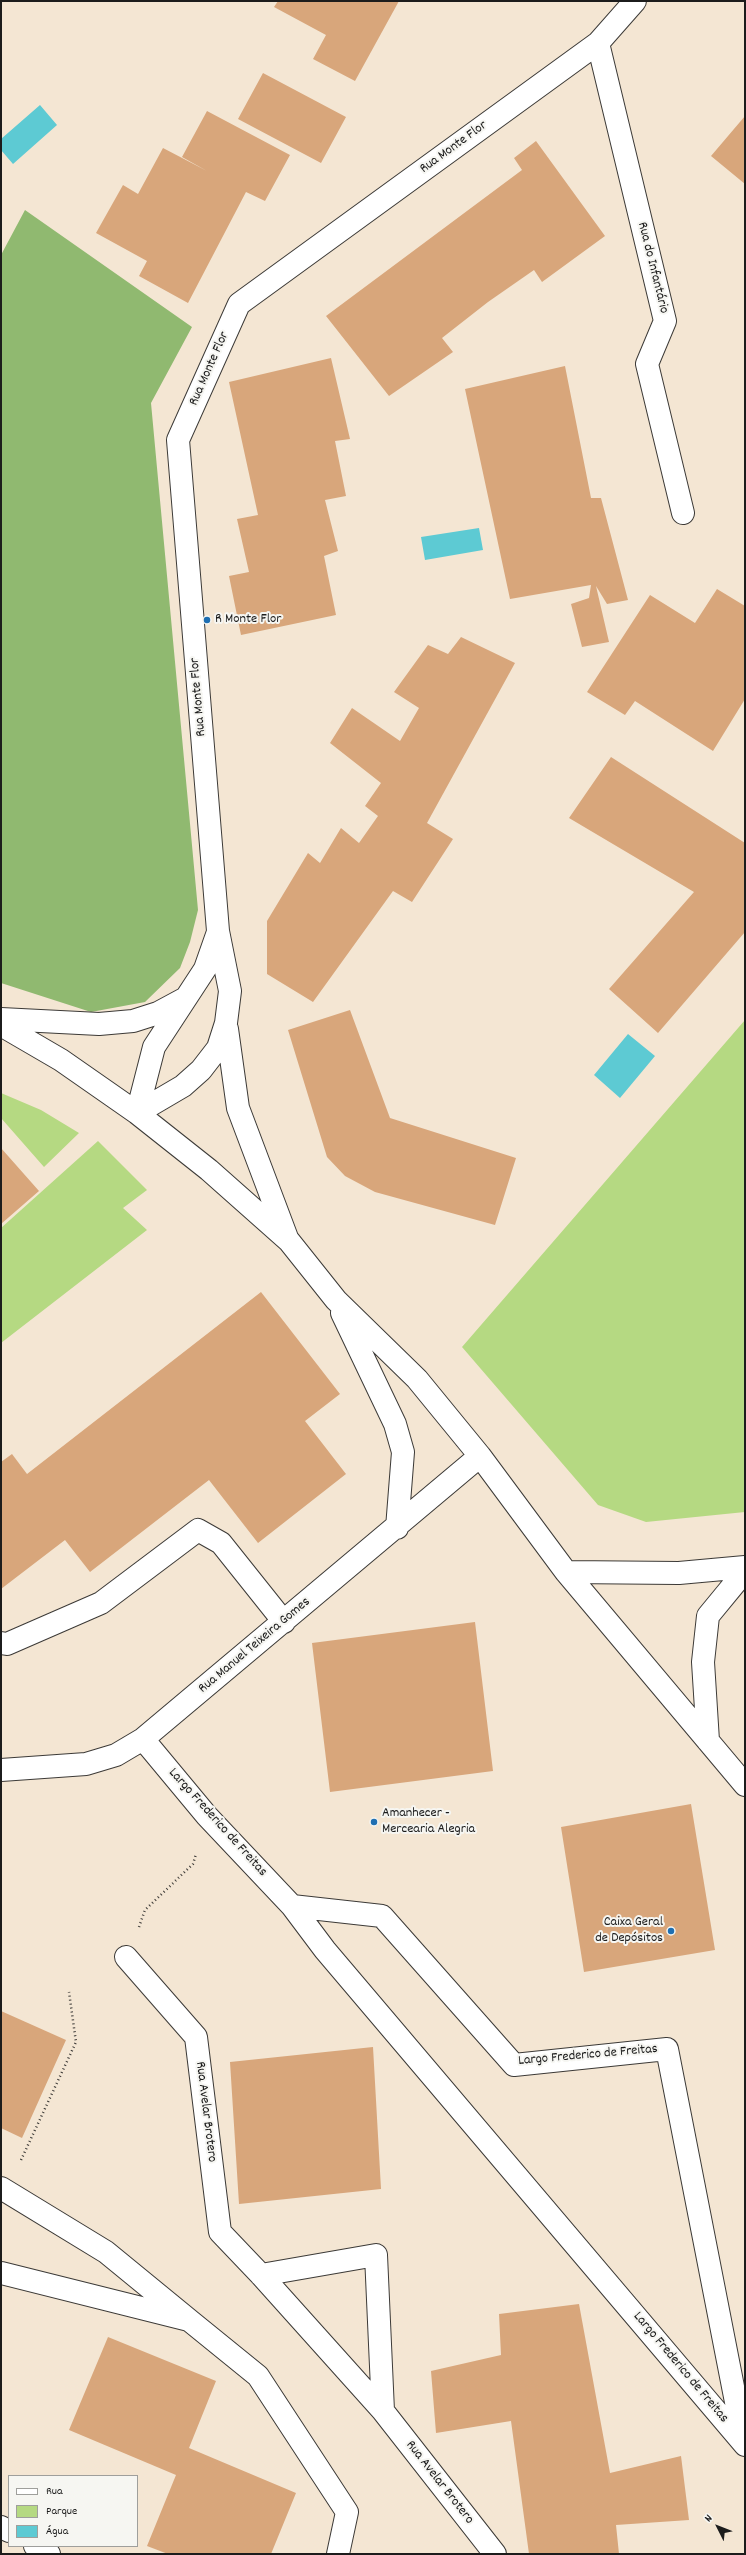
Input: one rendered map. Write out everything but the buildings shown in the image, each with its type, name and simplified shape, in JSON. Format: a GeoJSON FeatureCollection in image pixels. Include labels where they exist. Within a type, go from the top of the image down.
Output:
{"type":"FeatureCollection","features":[{"type":"Feature","properties":{"kind":"street","name":"Rua Monte Flor"},"geometry":{"type":"LineString","coordinates":[[226,1023],[230,991],[218,931],[178,440],[239,304],[598,43],[636,1]]}},
{"type":"Feature","properties":{"kind":"street","name":"Rua do Infantário"},"geometry":{"type":"LineString","coordinates":[[598,43],[665,321],[647,364],[683,513]]}},
{"type":"Feature","properties":{"kind":"street"},"geometry":{"type":"LineString","coordinates":[[137,1113],[154,1047],[205,968],[218,931]]}},
{"type":"Feature","properties":{"kind":"street"},"geometry":{"type":"LineString","coordinates":[[1,1019],[99,1024],[132,1021],[158,1013],[187,998]]}},
{"type":"Feature","properties":{"kind":"street"},"geometry":{"type":"LineString","coordinates":[[137,1113],[183,1086],[201,1070],[218,1048],[226,1023]]}},
{"type":"Feature","properties":{"kind":"street"},"geometry":{"type":"LineString","coordinates":[[226,1023],[238,1108],[289,1241]]}},
{"type":"Feature","properties":{"kind":"street"},"geometry":{"type":"LineString","coordinates":[[1,1025],[61,1060],[137,1113],[209,1170],[289,1241],[336,1300],[417,1379],[480,1456],[566,1572],[745,1785]]}},
{"type":"Feature","properties":{"kind":"street"},"geometry":{"type":"LineString","coordinates":[[336,1300],[395,1424],[403,1452],[397,1528]]}},
{"type":"Feature","properties":{"kind":"street","name":"Rua Manuel Teixeira Gomes"},"geometry":{"type":"LineString","coordinates":[[1,1770],[86,1764],[116,1755],[143,1739],[397,1528],[480,1456]]}},
{"type":"Feature","properties":{"kind":"street"},"geometry":{"type":"LineString","coordinates":[[1,1644],[7,1644],[101,1603],[198,1530],[221,1543],[284,1622]]}},
{"type":"Feature","properties":{"kind":"street"},"geometry":{"type":"LineString","coordinates":[[566,1572],[679,1573],[745,1567]]}},
{"type":"Feature","properties":{"kind":"street"},"geometry":{"type":"LineString","coordinates":[[708,1741],[703,1662],[708,1616],[745,1571]]}},
{"type":"Feature","properties":{"kind":"street","name":"Largo Frederico de Freitas"},"geometry":{"type":"LineString","coordinates":[[143,1739],[207,1816],[292,1906],[325,1950],[745,2444]]}},
{"type":"Feature","properties":{"kind":"street","name":"Largo Frederico de Freitas"},"geometry":{"type":"LineString","coordinates":[[292,1906],[382,1916],[514,2065],[667,2048],[745,2444]]}},
{"type":"Feature","properties":{"kind":"street","name":"Rua Avelar Brotero"},"geometry":{"type":"LineString","coordinates":[[126,1958],[196,2037],[220,2232],[262,2275],[383,2411],[495,2554]]}},
{"type":"Feature","properties":{"kind":"street"},"geometry":{"type":"LineString","coordinates":[[4,2189],[106,2252],[258,2376],[347,2512],[338,2554]]}},
{"type":"Feature","properties":{"kind":"street"},"geometry":{"type":"LineString","coordinates":[[262,2275],[376,2255],[383,2411]]}},
{"type":"Feature","properties":{"kind":"street"},"geometry":{"type":"LineString","coordinates":[[1,2273],[190,2320]]}},
{"type":"Feature","properties":{"kind":"street"},"geometry":{"type":"LineString","coordinates":[[37,2547],[49,2554]]}},
{"type":"Feature","properties":{"kind":"path"},"geometry":{"type":"LineString","coordinates":[[145,1910],[171,1884]]}},
{"type":"Feature","properties":{"kind":"path"},"geometry":{"type":"LineString","coordinates":[[4,2189],[76,2042],[70,1992]]}},
{"type":"Feature","properties":{"kind":"green space"},"geometry":{"type":"Polygon","coordinates":[[[25,210],[192,327],[151,403],[198,910],[190,942],[180,968],[145,1002],[91,1012],[1,983],[1,255],[25,210]]]}},
{"type":"Feature","properties":{"kind":"green space"},"geometry":{"type":"Polygon","coordinates":[[[745,1020],[745,1512],[646,1522],[598,1505],[462,1347],[745,1020]]]}},
{"type":"Feature","properties":{"kind":"green space"},"geometry":{"type":"Polygon","coordinates":[[[1,1093],[41,1110],[79,1133],[44,1167],[1,1118],[1,1093]]]}},
{"type":"Feature","properties":{"kind":"green space"},"geometry":{"type":"Polygon","coordinates":[[[98,1141],[147,1190],[123,1208],[147,1230],[1,1343],[1,1228],[98,1141]]]}},
{"type":"Feature","properties":{"kind":"water"},"geometry":{"type":"Polygon","coordinates":[[[40,105],[57,125],[13,164],[1,150],[1,139],[40,105]]]}},
{"type":"Feature","properties":{"kind":"water"},"geometry":{"type":"Polygon","coordinates":[[[479,528],[483,550],[425,560],[421,537],[479,528]]]}},
{"type":"Feature","properties":{"kind":"water"},"geometry":{"type":"Polygon","coordinates":[[[628,1034],[655,1056],[620,1098],[594,1075],[628,1034]]]}},
{"type":"Feature","properties":{"kind":"place","name":"R Monte Flor"},"geometry":{"type":"Point","coordinates":[207,620]}},
{"type":"Feature","properties":{"kind":"place","name":"Amanhecer - Mercearia Alegria"},"geometry":{"type":"Point","coordinates":[374,1822]}},
{"type":"Feature","properties":{"kind":"place","name":"Caixa Geral de Depósitos"},"geometry":{"type":"Point","coordinates":[671,1931]}}]}
